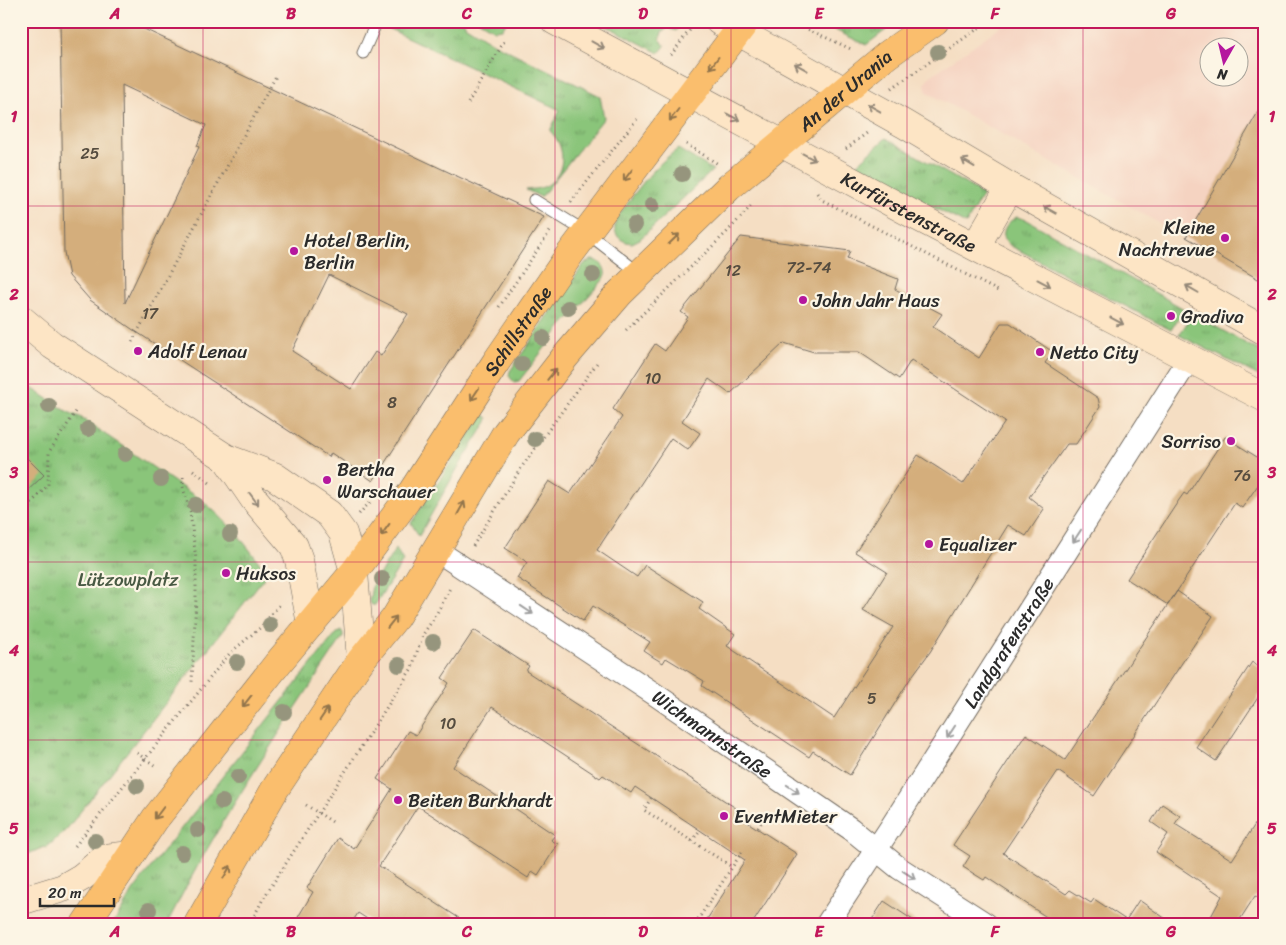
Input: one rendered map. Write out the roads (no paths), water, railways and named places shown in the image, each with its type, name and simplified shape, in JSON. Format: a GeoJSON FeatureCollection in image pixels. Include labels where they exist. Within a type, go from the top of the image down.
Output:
{"type":"FeatureCollection","features":[{"type":"Feature","properties":{"kind":"main road","name":"Kurfürstenstraße"},"geometry":{"type":"LineString","coordinates":[[555,21],[781,143],[1265,398]]}},
{"type":"Feature","properties":{"kind":"main road","name":"An der Urania"},"geometry":{"type":"LineString","coordinates":[[781,143],[887,55],[935,21]]}},
{"type":"Feature","properties":{"kind":"main road"},"geometry":{"type":"LineString","coordinates":[[690,94],[734,25],[844,91],[920,133],[1010,188],[1265,331]]}},
{"type":"Feature","properties":{"kind":"main road","name":"Schillstraße"},"geometry":{"type":"LineString","coordinates":[[354,572],[406,501],[496,362],[586,232],[690,94]]}},
{"type":"Feature","properties":{"kind":"main road"},"geometry":{"type":"LineString","coordinates":[[198,924],[275,789],[361,660],[395,618],[506,433],[565,357],[639,273],[728,188],[781,143]]}},
{"type":"Feature","properties":{"kind":"main road"},"geometry":{"type":"LineString","coordinates":[[976,246],[1010,188]]}},
{"type":"Feature","properties":{"kind":"main road"},"geometry":{"type":"LineString","coordinates":[[21,320],[52,345],[226,458],[274,476],[329,514],[342,533],[354,572],[361,660]]}},
{"type":"Feature","properties":{"kind":"main road"},"geometry":{"type":"LineString","coordinates":[[226,458],[254,500],[294,546],[300,560],[311,624]]}},
{"type":"Feature","properties":{"kind":"main road"},"geometry":{"type":"LineString","coordinates":[[85,924],[155,819],[354,572]]}},
{"type":"Feature","properties":{"kind":"main road"},"geometry":{"type":"LineString","coordinates":[[21,901],[52,893],[63,888],[82,877],[105,858],[131,855]]}},
{"type":"Feature","properties":{"kind":"street","name":"Landgrafenstraße"},"geometry":{"type":"LineString","coordinates":[[827,924],[1189,359]]}},
{"type":"Feature","properties":{"kind":"street","name":"Wichmannstraße"},"geometry":{"type":"LineString","coordinates":[[436,550],[658,697],[851,829],[899,868],[986,924]]}},
{"type":"Feature","properties":{"kind":"lane"},"geometry":{"type":"LineString","coordinates":[[363,53],[377,21]]}},
{"type":"Feature","properties":{"kind":"lane"},"geometry":{"type":"LineString","coordinates":[[534,200],[586,232],[639,273]]}},
{"type":"Feature","properties":{"kind":"place","name":"Kleine Nachtrevue"},"geometry":{"type":"Point","coordinates":[1225,238]}},
{"type":"Feature","properties":{"kind":"place","name":"Hotel Berlin, Berlin"},"geometry":{"type":"Point","coordinates":[294,251]}},
{"type":"Feature","properties":{"kind":"place","name":"John Jahr Haus"},"geometry":{"type":"Point","coordinates":[803,300]}},
{"type":"Feature","properties":{"kind":"place","name":"Gradiva"},"geometry":{"type":"Point","coordinates":[1171,316]}},
{"type":"Feature","properties":{"kind":"place","name":"Adolf Lenau"},"geometry":{"type":"Point","coordinates":[138,351]}},
{"type":"Feature","properties":{"kind":"place","name":"Netto City"},"geometry":{"type":"Point","coordinates":[1040,352]}},
{"type":"Feature","properties":{"kind":"place","name":"Sorriso"},"geometry":{"type":"Point","coordinates":[1231,441]}},
{"type":"Feature","properties":{"kind":"place","name":"Bertha Warschauer"},"geometry":{"type":"Point","coordinates":[327,480]}},
{"type":"Feature","properties":{"kind":"place","name":"Equalizer"},"geometry":{"type":"Point","coordinates":[929,544]}},
{"type":"Feature","properties":{"kind":"place","name":"Huksos"},"geometry":{"type":"Point","coordinates":[226,573]}},
{"type":"Feature","properties":{"kind":"place","name":"Beiten Burkhardt"},"geometry":{"type":"Point","coordinates":[398,800]}},
{"type":"Feature","properties":{"kind":"place","name":"EventMieter"},"geometry":{"type":"Point","coordinates":[724,816]}},
{"type":"Feature","properties":{"kind":"park label","name":"Lützowplatz"},"geometry":{"type":"Point","coordinates":[128,579]}}]}
